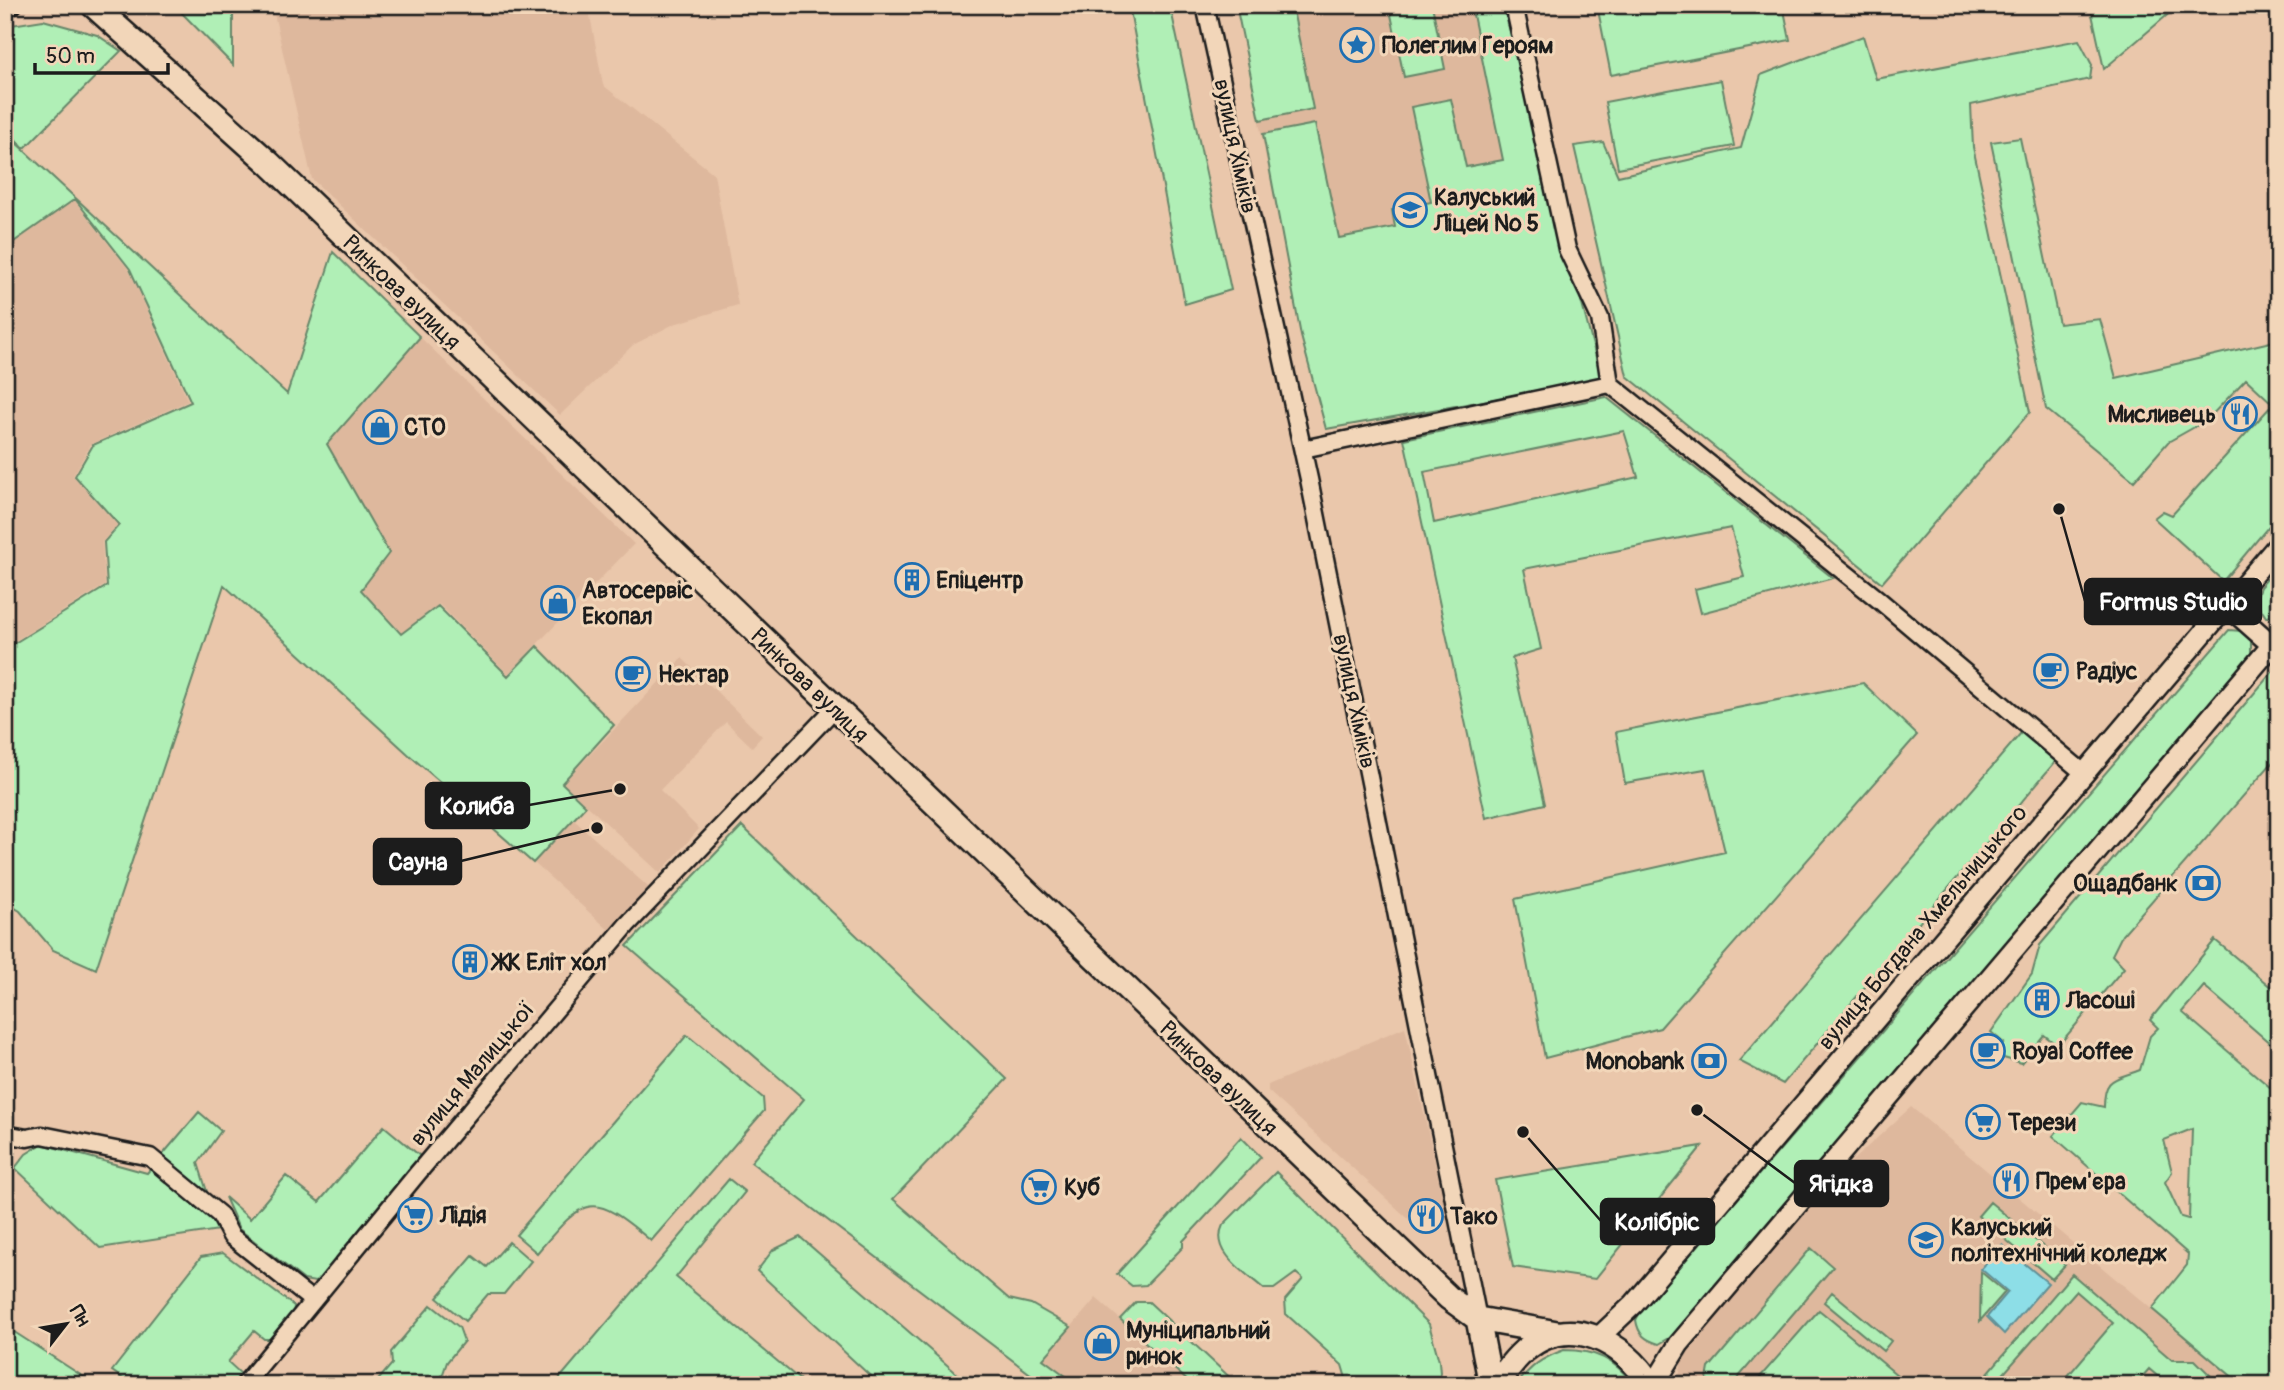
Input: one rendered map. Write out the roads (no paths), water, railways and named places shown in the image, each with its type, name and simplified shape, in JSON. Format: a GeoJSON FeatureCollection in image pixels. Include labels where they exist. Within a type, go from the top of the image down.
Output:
{"type":"FeatureCollection","features":[{"type":"Feature","properties":{"kind":"main road","name":"Ринкова вулиця"},"geometry":{"type":"LineString","coordinates":[[93,5],[269,163],[833,710],[1449,1298],[1478,1319]]}},
{"type":"Feature","properties":{"kind":"main road"},"geometry":{"type":"LineString","coordinates":[[1491,1385],[1478,1319],[1599,1337],[1623,1350],[1653,1385]]}},
{"type":"Feature","properties":{"kind":"main road"},"geometry":{"type":"LineString","coordinates":[[1500,1385],[1517,1358],[1536,1341],[1558,1333]]}},
{"type":"Feature","properties":{"kind":"street"},"geometry":{"type":"LineString","coordinates":[[5,7],[13,5]]}},
{"type":"Feature","properties":{"kind":"street","name":"вулиця Хіміків"},"geometry":{"type":"LineString","coordinates":[[1205,5],[1303,449],[1478,1319]]}},
{"type":"Feature","properties":{"kind":"street"},"geometry":{"type":"LineString","coordinates":[[1514,5],[1567,249],[1600,318],[1610,384],[1870,592],[2085,774]]}},
{"type":"Feature","properties":{"kind":"street"},"geometry":{"type":"LineString","coordinates":[[1303,449],[1610,384]]}},
{"type":"Feature","properties":{"kind":"street","name":"вулиця Богдана Хмельницького"},"geometry":{"type":"LineString","coordinates":[[1599,1337],[1634,1304],[2279,544]]}},
{"type":"Feature","properties":{"kind":"street"},"geometry":{"type":"LineString","coordinates":[[1653,1385],[1688,1333],[2275,641],[2227,605]]}},
{"type":"Feature","properties":{"kind":"street","name":"вулиця Малицької"},"geometry":{"type":"LineString","coordinates":[[244,1385],[627,925],[833,710]]}},
{"type":"Feature","properties":{"kind":"street"},"geometry":{"type":"LineString","coordinates":[[5,1134],[27,1138],[42,1135],[150,1157],[220,1215],[231,1236],[313,1301]]}},
{"type":"Feature","properties":{"kind":"water"},"geometry":{"type":"Polygon","coordinates":[[[2002,1245],[2048,1283],[2004,1334],[1987,1317],[2008,1292],[1981,1269],[2002,1245]]]}},
{"type":"Feature","properties":{"kind":"place","name":"Полеглим Героям"},"geometry":{"type":"Point","coordinates":[1357,45]}},
{"type":"Feature","properties":{"kind":"place","name":"Калуський Ліцей № 5"},"geometry":{"type":"Point","coordinates":[1410,210]}},
{"type":"Feature","properties":{"kind":"place","name":"Мисливець"},"geometry":{"type":"Point","coordinates":[2240,414]}},
{"type":"Feature","properties":{"kind":"place","name":"СТО"},"geometry":{"type":"Point","coordinates":[380,427]}},
{"type":"Feature","properties":{"kind":"place","name":"Formus Studio"},"geometry":{"type":"Point","coordinates":[2059,509]}},
{"type":"Feature","properties":{"kind":"place","name":"Епіцентр"},"geometry":{"type":"Point","coordinates":[912,580]}},
{"type":"Feature","properties":{"kind":"place","name":"Автосервіс Екопал"},"geometry":{"type":"Point","coordinates":[558,603]}},
{"type":"Feature","properties":{"kind":"place","name":"Радіус"},"geometry":{"type":"Point","coordinates":[2051,671]}},
{"type":"Feature","properties":{"kind":"place","name":"Нектар"},"geometry":{"type":"Point","coordinates":[633,674]}},
{"type":"Feature","properties":{"kind":"place","name":"Колиба"},"geometry":{"type":"Point","coordinates":[620,789]}},
{"type":"Feature","properties":{"kind":"place","name":"Сауна"},"geometry":{"type":"Point","coordinates":[597,828]}},
{"type":"Feature","properties":{"kind":"place","name":"Ощадбанк"},"geometry":{"type":"Point","coordinates":[2203,883]}},
{"type":"Feature","properties":{"kind":"place","name":"ЖК Еліт хол"},"geometry":{"type":"Point","coordinates":[470,962]}},
{"type":"Feature","properties":{"kind":"place","name":"Ласоші"},"geometry":{"type":"Point","coordinates":[2042,1000]}},
{"type":"Feature","properties":{"kind":"place","name":"Royal Coffee"},"geometry":{"type":"Point","coordinates":[1988,1051]}},
{"type":"Feature","properties":{"kind":"place","name":"Monobank"},"geometry":{"type":"Point","coordinates":[1709,1061]}},
{"type":"Feature","properties":{"kind":"place","name":"Ягідка"},"geometry":{"type":"Point","coordinates":[1697,1110]}},
{"type":"Feature","properties":{"kind":"place","name":"Терези"},"geometry":{"type":"Point","coordinates":[1983,1122]}},
{"type":"Feature","properties":{"kind":"place","name":"Колібріс"},"geometry":{"type":"Point","coordinates":[1523,1132]}},
{"type":"Feature","properties":{"kind":"place","name":"Прем'єра"},"geometry":{"type":"Point","coordinates":[2011,1181]}},
{"type":"Feature","properties":{"kind":"place","name":"Куб"},"geometry":{"type":"Point","coordinates":[1039,1187]}},
{"type":"Feature","properties":{"kind":"place","name":"Лідія"},"geometry":{"type":"Point","coordinates":[415,1215]}},
{"type":"Feature","properties":{"kind":"place","name":"Тако"},"geometry":{"type":"Point","coordinates":[1426,1216]}},
{"type":"Feature","properties":{"kind":"place","name":"Калуський політехнічний коледж"},"geometry":{"type":"Point","coordinates":[1926,1240]}},
{"type":"Feature","properties":{"kind":"place","name":"Муніципальний ринок"},"geometry":{"type":"Point","coordinates":[1102,1343]}}]}
